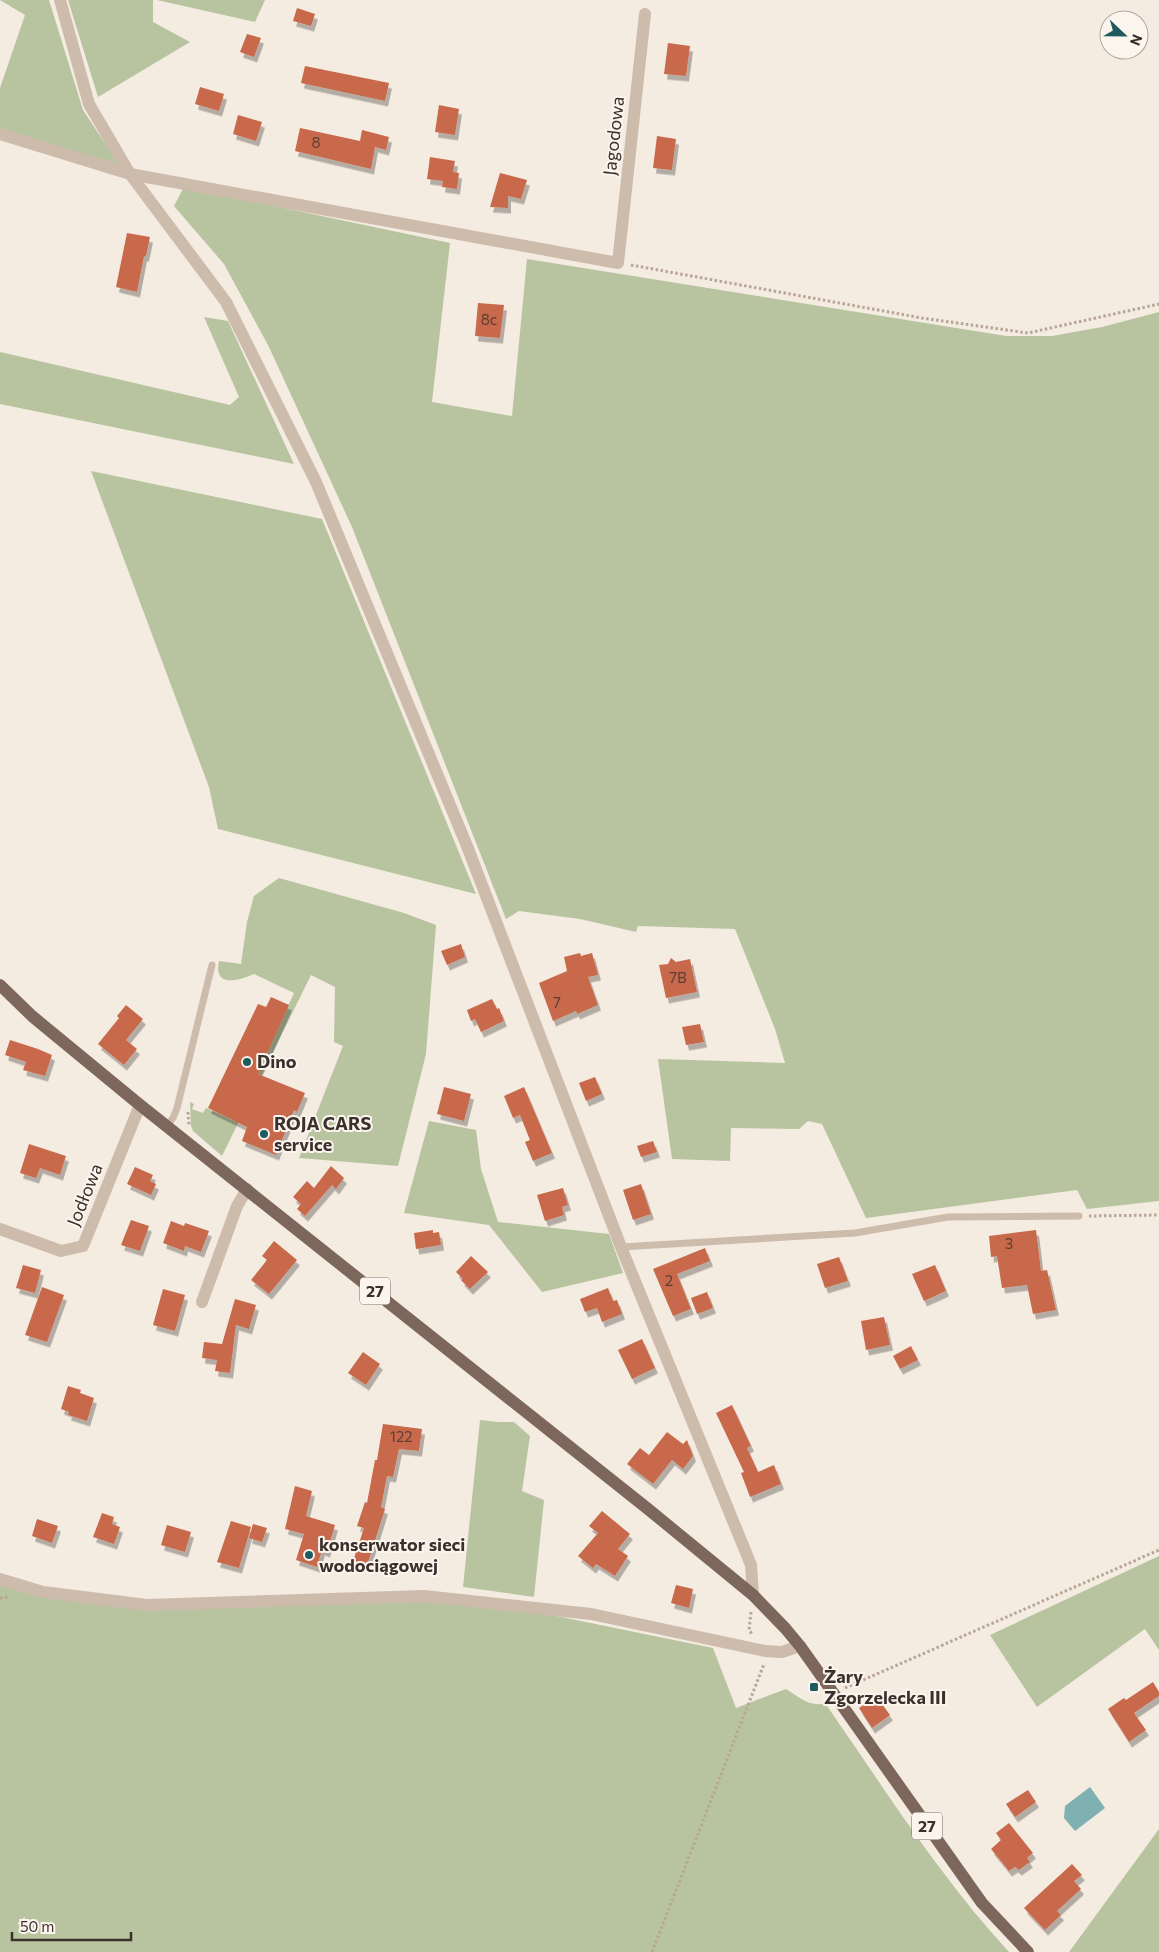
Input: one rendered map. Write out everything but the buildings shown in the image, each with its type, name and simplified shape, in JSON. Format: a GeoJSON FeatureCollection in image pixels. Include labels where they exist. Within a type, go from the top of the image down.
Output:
{"type":"FeatureCollection","features":[{"type":"Feature","properties":{"kind":"main road","name":"27"},"geometry":{"type":"LineString","coordinates":[[0,985],[32,1016],[140,1105],[648,1509],[753,1596],[800,1646],[982,1903],[1028,1952]]}},
{"type":"Feature","properties":{"kind":"street"},"geometry":{"type":"LineString","coordinates":[[60,0],[89,104],[130,174],[226,302],[316,482],[467,846],[621,1247],[751,1564],[753,1596]]}},
{"type":"Feature","properties":{"kind":"street","name":"Jagodowa"},"geometry":{"type":"LineString","coordinates":[[618,263],[645,14]]}},
{"type":"Feature","properties":{"kind":"street"},"geometry":{"type":"LineString","coordinates":[[0,134],[130,174],[618,263]]}},
{"type":"Feature","properties":{"kind":"street","name":"Jodłowa"},"geometry":{"type":"LineString","coordinates":[[0,1230],[61,1251],[83,1246],[140,1105]]}},
{"type":"Feature","properties":{"kind":"street"},"geometry":{"type":"LineString","coordinates":[[202,1302],[237,1206],[247,1189]]}},
{"type":"Feature","properties":{"kind":"street"},"geometry":{"type":"LineString","coordinates":[[0,1579],[43,1592],[146,1605],[424,1596],[591,1614],[765,1651],[782,1652],[800,1646]]}},
{"type":"Feature","properties":{"kind":"lane"},"geometry":{"type":"LineString","coordinates":[[168,1126],[177,1108],[212,965]]}},
{"type":"Feature","properties":{"kind":"lane"},"geometry":{"type":"LineString","coordinates":[[621,1247],[855,1232],[948,1217],[1079,1216]]}},
{"type":"Feature","properties":{"kind":"path"},"geometry":{"type":"LineString","coordinates":[[618,263],[922,318],[1028,333],[1159,304]]}},
{"type":"Feature","properties":{"kind":"path"},"geometry":{"type":"LineString","coordinates":[[188,1110],[189,1126],[192,1134]]}},
{"type":"Feature","properties":{"kind":"path"},"geometry":{"type":"LineString","coordinates":[[1079,1216],[1159,1215]]}},
{"type":"Feature","properties":{"kind":"path"},"geometry":{"type":"LineString","coordinates":[[833,1693],[1159,1550]]}},
{"type":"Feature","properties":{"kind":"path"},"geometry":{"type":"LineString","coordinates":[[652,1952],[764,1664],[765,1651],[749,1630],[753,1596]]}},
{"type":"Feature","properties":{"kind":"green space"},"geometry":{"type":"Polygon","coordinates":[[[0,0],[49,0],[83,110],[126,175],[0,128],[0,88],[25,15],[0,0]]]}},
{"type":"Feature","properties":{"kind":"green space"},"geometry":{"type":"Polygon","coordinates":[[[68,0],[153,0],[153,22],[190,42],[98,97],[68,0]]]}},
{"type":"Feature","properties":{"kind":"green space"},"geometry":{"type":"Polygon","coordinates":[[[157,0],[265,0],[255,22],[157,0]]]}},
{"type":"Feature","properties":{"kind":"green space"},"geometry":{"type":"Polygon","coordinates":[[[184,187],[450,243],[432,402],[512,416],[527,259],[1006,336],[1052,336],[1102,327],[1159,312],[1159,1201],[1087,1209],[1077,1190],[866,1218],[822,1124],[808,1121],[799,1129],[731,1128],[730,1161],[672,1159],[658,1059],[785,1063],[775,1029],[735,929],[638,926],[636,932],[580,919],[519,911],[506,919],[352,527],[268,345],[224,264],[174,206],[184,187]]]}},
{"type":"Feature","properties":{"kind":"green space"},"geometry":{"type":"Polygon","coordinates":[[[204,317],[228,321],[294,464],[0,404],[0,352],[230,405],[239,397],[204,317]]]}},
{"type":"Feature","properties":{"kind":"green space"},"geometry":{"type":"Polygon","coordinates":[[[91,471],[322,519],[476,894],[218,829],[209,787],[91,471]]]}},
{"type":"Feature","properties":{"kind":"green space"},"geometry":{"type":"Polygon","coordinates":[[[279,878],[404,913],[436,925],[426,1054],[398,1166],[299,1158],[343,1046],[334,1042],[335,987],[311,975],[222,1156],[193,1131],[190,1102],[194,1104],[192,1109],[203,1113],[206,1108],[235,1121],[294,993],[254,974],[235,980],[224,979],[220,976],[218,970],[219,961],[241,964],[247,922],[254,896],[279,878]]]}},
{"type":"Feature","properties":{"kind":"green space"},"geometry":{"type":"Polygon","coordinates":[[[429,1121],[476,1130],[481,1169],[498,1222],[609,1234],[623,1273],[542,1292],[489,1225],[404,1213],[429,1121]]]}},
{"type":"Feature","properties":{"kind":"green space"},"geometry":{"type":"Polygon","coordinates":[[[480,1420],[514,1422],[530,1436],[522,1491],[544,1500],[534,1597],[463,1587],[480,1420]]]}},
{"type":"Feature","properties":{"kind":"green space"},"geometry":{"type":"Polygon","coordinates":[[[1159,1556],[1159,1650],[1145,1629],[1037,1707],[990,1635],[1159,1556]]]}},
{"type":"Feature","properties":{"kind":"green space"},"geometry":{"type":"Polygon","coordinates":[[[0,1580],[83,1601],[367,1596],[522,1609],[713,1648],[736,1708],[786,1689],[809,1703],[825,1703],[936,1862],[983,1923],[1009,1952],[0,1952],[0,1580]]]}},
{"type":"Feature","properties":{"kind":"green space"},"geometry":{"type":"Polygon","coordinates":[[[1159,1829],[1159,1952],[1069,1952],[1159,1829]]]}},
{"type":"Feature","properties":{"kind":"water"},"geometry":{"type":"Polygon","coordinates":[[[1090,1787],[1105,1808],[1075,1831],[1064,1818],[1065,1806],[1090,1787]]]}},
{"type":"Feature","properties":{"kind":"place","name":"Dino"},"geometry":{"type":"Point","coordinates":[247,1062]}},
{"type":"Feature","properties":{"kind":"place","name":"ROJA CARS service"},"geometry":{"type":"Point","coordinates":[264,1134]}},
{"type":"Feature","properties":{"kind":"place","name":"konserwator sieci wodociągowej"},"geometry":{"type":"Point","coordinates":[309,1555]}},
{"type":"Feature","properties":{"kind":"place","name":"Żary Zgorzelecka III"},"geometry":{"type":"Point","coordinates":[814,1687]}}]}
